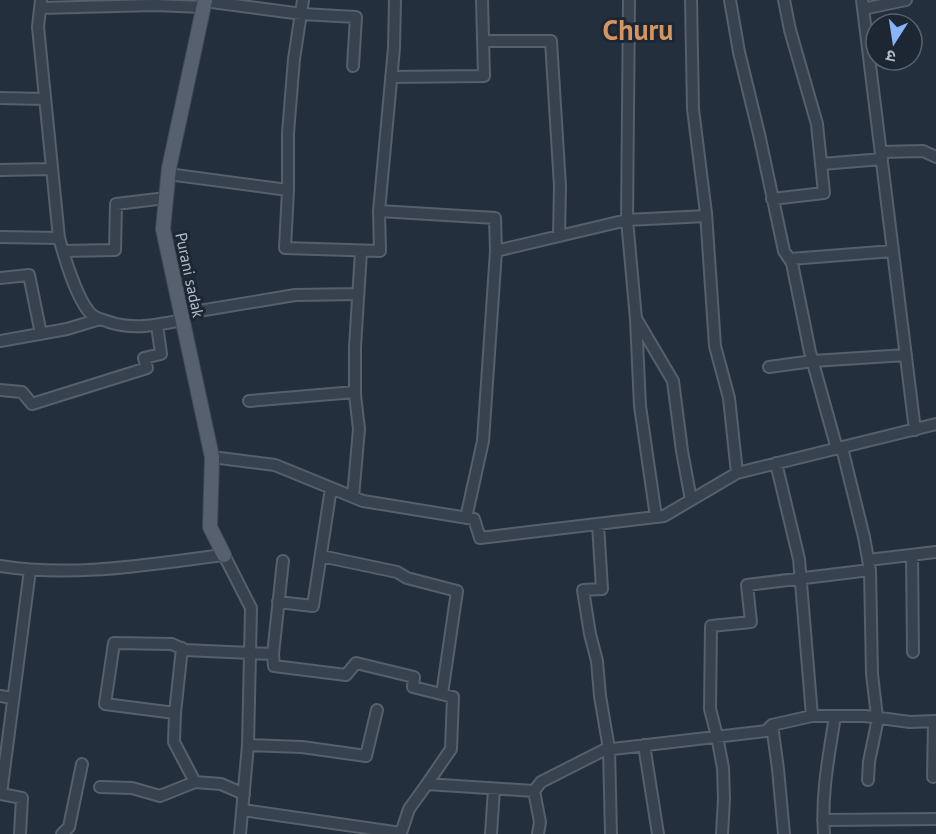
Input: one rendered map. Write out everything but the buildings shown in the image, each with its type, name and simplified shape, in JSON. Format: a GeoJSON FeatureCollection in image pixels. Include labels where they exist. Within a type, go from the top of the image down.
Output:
{"type":"FeatureCollection","features":[{"type":"Feature","properties":{"kind":"main road","name":"Purani sadak"},"geometry":{"type":"LineString","coordinates":[[204,3],[168,174],[163,229],[212,457],[210,527],[224,555]]}},
{"type":"Feature","properties":{"kind":"street"},"geometry":{"type":"LineString","coordinates":[[303,0],[294,59],[288,134],[285,248],[380,252],[379,211],[391,77],[395,0]]}},
{"type":"Feature","properties":{"kind":"street"},"geometry":{"type":"LineString","coordinates":[[391,77],[484,76],[483,0]]}},
{"type":"Feature","properties":{"kind":"street"},"geometry":{"type":"LineString","coordinates":[[629,0],[627,220],[636,320],[640,406],[656,517]]}},
{"type":"Feature","properties":{"kind":"street"},"geometry":{"type":"LineString","coordinates":[[691,0],[693,109],[706,216],[715,346],[729,398],[738,473]]}},
{"type":"Feature","properties":{"kind":"street"},"geometry":{"type":"LineString","coordinates":[[730,0],[739,52],[759,134],[783,251],[792,263],[813,361],[854,491],[869,565],[872,674],[878,717],[869,762],[868,780]]}},
{"type":"Feature","properties":{"kind":"street"},"geometry":{"type":"LineString","coordinates":[[772,200],[824,193],[817,124],[790,30],[784,0]]}},
{"type":"Feature","properties":{"kind":"street"},"geometry":{"type":"LineString","coordinates":[[906,0],[863,4],[915,430]]}},
{"type":"Feature","properties":{"kind":"street"},"geometry":{"type":"LineString","coordinates":[[353,66],[356,17],[302,14],[204,3],[40,4],[38,27],[59,238],[69,273],[92,315],[122,326],[136,327],[157,325],[182,317],[295,295],[358,294]]}},
{"type":"Feature","properties":{"kind":"street"},"geometry":{"type":"LineString","coordinates":[[483,41],[551,41],[560,186],[559,236]]}},
{"type":"Feature","properties":{"kind":"street"},"geometry":{"type":"LineString","coordinates":[[0,98],[44,99]]}},
{"type":"Feature","properties":{"kind":"street"},"geometry":{"type":"LineString","coordinates":[[822,164],[923,151],[936,157]]}},
{"type":"Feature","properties":{"kind":"street"},"geometry":{"type":"LineString","coordinates":[[0,170],[52,169]]}},
{"type":"Feature","properties":{"kind":"street"},"geometry":{"type":"LineString","coordinates":[[168,174],[288,190]]}},
{"type":"Feature","properties":{"kind":"street"},"geometry":{"type":"LineString","coordinates":[[63,251],[115,250],[116,204],[166,198]]}},
{"type":"Feature","properties":{"kind":"street"},"geometry":{"type":"LineString","coordinates":[[379,211],[495,218],[496,251],[483,441],[466,518]]}},
{"type":"Feature","properties":{"kind":"street"},"geometry":{"type":"LineString","coordinates":[[496,251],[627,220],[706,216]]}},
{"type":"Feature","properties":{"kind":"street"},"geometry":{"type":"LineString","coordinates":[[0,237],[59,238]]}},
{"type":"Feature","properties":{"kind":"street"},"geometry":{"type":"LineString","coordinates":[[353,497],[358,429],[355,347],[361,251]]}},
{"type":"Feature","properties":{"kind":"street"},"geometry":{"type":"LineString","coordinates":[[790,259],[893,251]]}},
{"type":"Feature","properties":{"kind":"street"},"geometry":{"type":"LineString","coordinates":[[0,278],[29,275],[40,334]]}},
{"type":"Feature","properties":{"kind":"street"},"geometry":{"type":"LineString","coordinates":[[0,341],[68,329],[100,319]]}},
{"type":"Feature","properties":{"kind":"street"},"geometry":{"type":"LineString","coordinates":[[636,320],[673,381],[691,501]]}},
{"type":"Feature","properties":{"kind":"street"},"geometry":{"type":"LineString","coordinates":[[0,390],[22,392],[32,404],[147,368],[144,357],[161,354],[157,325]]}},
{"type":"Feature","properties":{"kind":"street"},"geometry":{"type":"LineString","coordinates":[[769,367],[813,361],[906,355]]}},
{"type":"Feature","properties":{"kind":"street"},"geometry":{"type":"LineString","coordinates":[[249,401],[356,392]]}},
{"type":"Feature","properties":{"kind":"street"},"geometry":{"type":"LineString","coordinates":[[212,457],[275,465],[363,501],[474,519],[480,538],[664,516],[738,473],[936,424]]}},
{"type":"Feature","properties":{"kind":"street"},"geometry":{"type":"LineString","coordinates":[[776,464],[799,559],[812,716]]}},
{"type":"Feature","properties":{"kind":"street"},"geometry":{"type":"LineString","coordinates":[[278,602],[312,606],[331,488]]}},
{"type":"Feature","properties":{"kind":"street"},"geometry":{"type":"LineString","coordinates":[[598,524],[602,590],[583,590],[597,661],[609,749],[611,834]]}},
{"type":"Feature","properties":{"kind":"street"},"geometry":{"type":"LineString","coordinates":[[722,834],[723,768],[710,709],[711,626],[751,622],[747,585],[800,580],[912,555],[936,552]]}},
{"type":"Feature","properties":{"kind":"street"},"geometry":{"type":"LineString","coordinates":[[0,567],[30,570],[88,570],[224,555],[250,608],[248,745],[240,834]]}},
{"type":"Feature","properties":{"kind":"street"},"geometry":{"type":"LineString","coordinates":[[912,555],[913,652]]}},
{"type":"Feature","properties":{"kind":"street"},"geometry":{"type":"LineString","coordinates":[[321,556],[397,572],[407,578],[457,591],[442,694]]}},
{"type":"Feature","properties":{"kind":"street"},"geometry":{"type":"LineString","coordinates":[[243,810],[373,831],[401,833],[409,809],[451,749],[453,697],[413,687],[414,676],[356,663],[346,675],[274,666],[273,654],[283,561]]}},
{"type":"Feature","properties":{"kind":"street"},"geometry":{"type":"LineString","coordinates":[[20,834],[22,798],[1,794],[3,752],[13,698],[30,570]]}},
{"type":"Feature","properties":{"kind":"street"},"geometry":{"type":"LineString","coordinates":[[175,713],[105,704],[114,643],[172,645],[182,648],[273,654]]}},
{"type":"Feature","properties":{"kind":"street"},"geometry":{"type":"LineString","coordinates":[[182,648],[174,742],[195,782]]}},
{"type":"Feature","properties":{"kind":"street"},"geometry":{"type":"LineString","coordinates":[[0,696],[13,698]]}},
{"type":"Feature","properties":{"kind":"street"},"geometry":{"type":"LineString","coordinates":[[248,745],[302,747],[366,756],[377,710]]}},
{"type":"Feature","properties":{"kind":"street"},"geometry":{"type":"LineString","coordinates":[[538,834],[540,822],[534,791],[541,782],[609,749],[766,730],[772,724],[812,716],[878,717],[910,722],[935,721],[933,777]]}},
{"type":"Feature","properties":{"kind":"street"},"geometry":{"type":"LineString","coordinates":[[824,834],[825,780],[835,716]]}},
{"type":"Feature","properties":{"kind":"street"},"geometry":{"type":"LineString","coordinates":[[772,724],[784,834]]}},
{"type":"Feature","properties":{"kind":"street"},"geometry":{"type":"LineString","coordinates":[[644,745],[658,834]]}},
{"type":"Feature","properties":{"kind":"street"},"geometry":{"type":"LineString","coordinates":[[62,834],[69,827],[82,764]]}},
{"type":"Feature","properties":{"kind":"street"},"geometry":{"type":"LineString","coordinates":[[100,787],[132,788],[160,796],[195,782],[221,784],[244,794]]}},
{"type":"Feature","properties":{"kind":"street"},"geometry":{"type":"LineString","coordinates":[[427,784],[534,791]]}},
{"type":"Feature","properties":{"kind":"street"},"geometry":{"type":"LineString","coordinates":[[491,834],[494,789]]}},
{"type":"Feature","properties":{"kind":"street"},"geometry":{"type":"LineString","coordinates":[[823,820],[936,819]]}},
{"type":"Feature","properties":{"kind":"district","name":"Churu"},"geometry":{"type":"Point","coordinates":[638,29]}}]}
